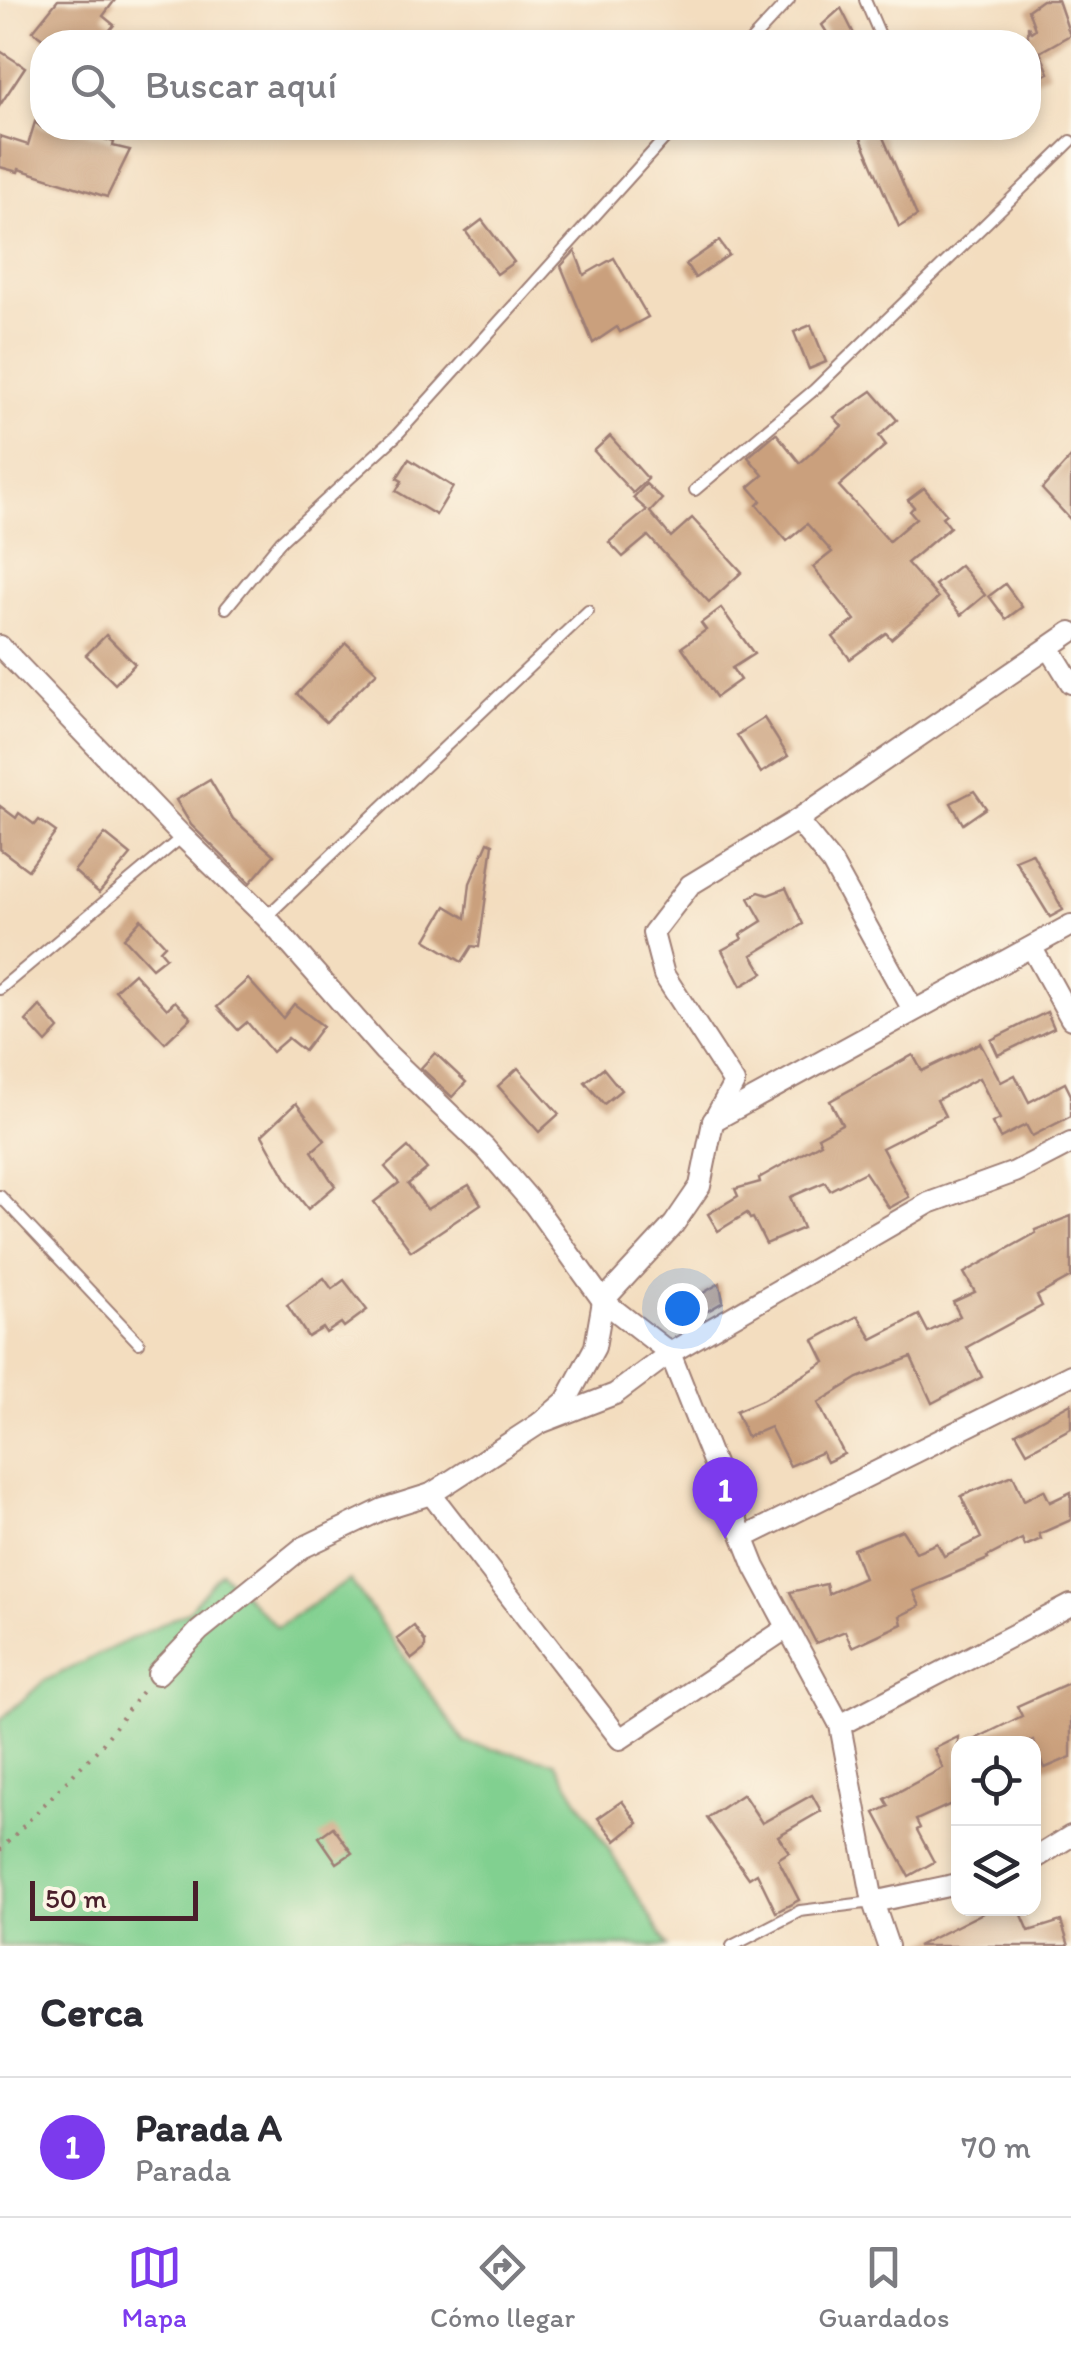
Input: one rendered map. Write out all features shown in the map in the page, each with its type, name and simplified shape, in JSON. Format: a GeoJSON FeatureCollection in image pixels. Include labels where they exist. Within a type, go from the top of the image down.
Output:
{"type":"FeatureCollection","features":[{"type":"Feature","properties":{"kind":"street"},"geometry":{"type":"LineString","coordinates":[[158,1674],[199,1631],[302,1548],[384,1509],[431,1494],[540,1424],[566,1402],[595,1347],[603,1301],[674,1224],[700,1186],[712,1122],[734,1083],[664,975],[653,933],[690,885],[797,820],[1071,632]]}},
{"type":"Feature","properties":{"kind":"street"},"geometry":{"type":"LineString","coordinates":[[0,646],[182,836],[266,917],[383,1050],[485,1148],[535,1206],[603,1301],[670,1354],[745,1536],[754,1567],[840,1725],[873,1902],[888,1946]]}},
{"type":"Feature","properties":{"kind":"street"},"geometry":{"type":"LineString","coordinates":[[1050,648],[1071,683]]}},
{"type":"Feature","properties":{"kind":"street"},"geometry":{"type":"LineString","coordinates":[[797,820],[832,863],[913,1010]]}},
{"type":"Feature","properties":{"kind":"street"},"geometry":{"type":"LineString","coordinates":[[712,1122],[1071,925]]}},
{"type":"Feature","properties":{"kind":"street"},"geometry":{"type":"LineString","coordinates":[[1032,948],[1071,1019]]}},
{"type":"Feature","properties":{"kind":"street"},"geometry":{"type":"LineString","coordinates":[[540,1424],[615,1394],[670,1354],[929,1203],[1015,1172],[1071,1143]]}},
{"type":"Feature","properties":{"kind":"street"},"geometry":{"type":"LineString","coordinates":[[745,1536],[1071,1375]]}},
{"type":"Feature","properties":{"kind":"street"},"geometry":{"type":"LineString","coordinates":[[431,1494],[620,1740],[788,1628]]}},
{"type":"Feature","properties":{"kind":"street"},"geometry":{"type":"LineString","coordinates":[[840,1725],[1071,1605]]}},
{"type":"Feature","properties":{"kind":"street"},"geometry":{"type":"LineString","coordinates":[[1041,1855],[1071,1836]]}},
{"type":"Feature","properties":{"kind":"street"},"geometry":{"type":"LineString","coordinates":[[873,1902],[951,1885]]}},
{"type":"Feature","properties":{"kind":"lane"},"geometry":{"type":"LineString","coordinates":[[761,30],[789,0]]}},
{"type":"Feature","properties":{"kind":"lane"},"geometry":{"type":"LineString","coordinates":[[865,0],[879,30]]}},
{"type":"Feature","properties":{"kind":"lane"},"geometry":{"type":"LineString","coordinates":[[226,608],[281,542],[396,436],[663,140]]}},
{"type":"Feature","properties":{"kind":"lane"},"geometry":{"type":"LineString","coordinates":[[695,490],[814,390],[1071,141]]}},
{"type":"Feature","properties":{"kind":"lane"},"geometry":{"type":"LineString","coordinates":[[266,917],[588,611]]}},
{"type":"Feature","properties":{"kind":"lane"},"geometry":{"type":"LineString","coordinates":[[0,988],[182,836]]}},
{"type":"Feature","properties":{"kind":"lane"},"geometry":{"type":"LineString","coordinates":[[0,1196],[139,1343]]}},
{"type":"Feature","properties":{"kind":"lane"},"geometry":{"type":"LineString","coordinates":[[732,1946],[800,1911],[873,1902]]}},
{"type":"Feature","properties":{"kind":"path"},"geometry":{"type":"LineString","coordinates":[[0,1850],[90,1758],[158,1674]]}},
{"type":"Feature","properties":{"kind":"green space"},"geometry":{"type":"Polygon","coordinates":[[[221,1572],[277,1627],[350,1580],[465,1743],[555,1762],[668,1946],[0,1946],[0,1720],[44,1681],[188,1611],[221,1572]]]}},
{"type":"Feature","properties":{"kind":"building"},"geometry":{"type":"Polygon","coordinates":[[[58,0],[115,0],[103,16],[114,25],[110,30],[34,30],[58,0]]]}},
{"type":"Feature","properties":{"kind":"building"},"geometry":{"type":"Polygon","coordinates":[[[1042,0],[1058,0],[1070,35],[1041,51],[1041,30],[1034,30],[1028,10],[1042,0]]]}},
{"type":"Feature","properties":{"kind":"building"},"geometry":{"type":"Polygon","coordinates":[[[841,8],[852,30],[825,30],[822,25],[841,8]]]}},
{"type":"Feature","properties":{"kind":"building"},"geometry":{"type":"Polygon","coordinates":[[[0,51],[25,67],[0,105],[0,51]]]}},
{"type":"Feature","properties":{"kind":"building"},"geometry":{"type":"Polygon","coordinates":[[[1041,54],[1049,73],[1041,77],[1041,54]]]}},
{"type":"Feature","properties":{"kind":"building"},"geometry":{"type":"Polygon","coordinates":[[[0,136],[28,145],[30,138],[108,140],[114,142],[113,146],[130,150],[107,197],[19,169],[18,172],[0,167],[0,136]]]}},
{"type":"Feature","properties":{"kind":"building"},"geometry":{"type":"Polygon","coordinates":[[[862,140],[884,140],[917,216],[899,227],[862,140]]]}},
{"type":"Feature","properties":{"kind":"building"},"geometry":{"type":"Polygon","coordinates":[[[482,220],[514,262],[497,274],[466,232],[482,220]]]}},
{"type":"Feature","properties":{"kind":"building"},"geometry":{"type":"Polygon","coordinates":[[[719,241],[729,255],[695,278],[686,264],[719,241]]]}},
{"type":"Feature","properties":{"kind":"building"},"geometry":{"type":"Polygon","coordinates":[[[575,251],[584,275],[614,258],[648,317],[620,332],[617,327],[593,343],[561,266],[575,251]]]}},
{"type":"Feature","properties":{"kind":"building"},"geometry":{"type":"Polygon","coordinates":[[[811,325],[826,362],[809,369],[794,332],[811,325]]]}},
{"type":"Feature","properties":{"kind":"building"},"geometry":{"type":"Polygon","coordinates":[[[872,391],[897,420],[879,436],[886,445],[839,486],[889,541],[916,518],[908,500],[924,488],[946,514],[942,517],[950,527],[907,563],[938,598],[891,639],[886,633],[850,659],[833,637],[855,620],[813,567],[832,552],[807,524],[787,541],[757,505],[761,501],[749,487],[763,475],[748,457],[776,433],[800,463],[842,426],[834,417],[872,391]]]}},
{"type":"Feature","properties":{"kind":"building"},"geometry":{"type":"Polygon","coordinates":[[[610,436],[648,479],[633,493],[594,451],[610,436]]]}},
{"type":"Feature","properties":{"kind":"building"},"geometry":{"type":"Polygon","coordinates":[[[1071,457],[1071,520],[1042,489],[1071,457]]]}},
{"type":"Feature","properties":{"kind":"building"},"geometry":{"type":"Polygon","coordinates":[[[409,459],[453,487],[436,515],[396,491],[402,481],[397,478],[409,459]]]}},
{"type":"Feature","properties":{"kind":"building"},"geometry":{"type":"Polygon","coordinates":[[[646,484],[662,499],[650,512],[671,537],[692,518],[742,572],[709,602],[648,536],[623,557],[609,542],[647,510],[633,498],[646,484]]]}},
{"type":"Feature","properties":{"kind":"building"},"geometry":{"type":"Polygon","coordinates":[[[960,565],[985,595],[961,615],[935,585],[960,565]]]}},
{"type":"Feature","properties":{"kind":"building"},"geometry":{"type":"Polygon","coordinates":[[[1005,584],[1022,607],[1006,619],[989,596],[1005,584]]]}},
{"type":"Feature","properties":{"kind":"building"},"geometry":{"type":"Polygon","coordinates":[[[721,608],[754,654],[732,668],[740,680],[716,697],[682,647],[706,630],[701,623],[721,608]]]}},
{"type":"Feature","properties":{"kind":"building"},"geometry":{"type":"Polygon","coordinates":[[[106,635],[135,664],[115,684],[86,655],[106,635]]]}},
{"type":"Feature","properties":{"kind":"building"},"geometry":{"type":"Polygon","coordinates":[[[346,643],[377,672],[326,722],[297,694],[346,643]]]}},
{"type":"Feature","properties":{"kind":"building"},"geometry":{"type":"Polygon","coordinates":[[[764,718],[788,756],[761,773],[737,735],[764,718]]]}},
{"type":"Feature","properties":{"kind":"building"},"geometry":{"type":"Polygon","coordinates":[[[210,780],[233,819],[274,855],[250,883],[191,825],[176,800],[210,780]]]}},
{"type":"Feature","properties":{"kind":"building"},"geometry":{"type":"Polygon","coordinates":[[[974,791],[986,808],[963,824],[951,803],[974,791]]]}},
{"type":"Feature","properties":{"kind":"building"},"geometry":{"type":"Polygon","coordinates":[[[0,806],[16,818],[19,813],[35,825],[39,820],[56,832],[28,870],[0,849],[0,806]]]}},
{"type":"Feature","properties":{"kind":"building"},"geometry":{"type":"Polygon","coordinates":[[[105,834],[131,855],[99,893],[74,871],[105,834]]]}},
{"type":"Feature","properties":{"kind":"building"},"geometry":{"type":"Polygon","coordinates":[[[488,842],[493,844],[479,947],[472,946],[462,962],[426,940],[446,906],[466,918],[470,883],[488,842]]]}},
{"type":"Feature","properties":{"kind":"building"},"geometry":{"type":"Polygon","coordinates":[[[1032,853],[1063,910],[1050,917],[1015,860],[1032,853]]]}},
{"type":"Feature","properties":{"kind":"building"},"geometry":{"type":"Polygon","coordinates":[[[786,888],[803,924],[752,955],[763,973],[741,986],[722,950],[762,921],[749,898],[759,892],[768,895],[786,888]]]}},
{"type":"Feature","properties":{"kind":"building"},"geometry":{"type":"Polygon","coordinates":[[[141,919],[165,945],[160,950],[166,957],[152,968],[124,938],[141,919]]]}},
{"type":"Feature","properties":{"kind":"building"},"geometry":{"type":"Polygon","coordinates":[[[134,973],[167,1009],[175,1001],[191,1018],[165,1043],[115,990],[134,973]]]}},
{"type":"Feature","properties":{"kind":"building"},"geometry":{"type":"Polygon","coordinates":[[[248,979],[283,1018],[294,1004],[323,1026],[304,1051],[288,1038],[272,1052],[247,1022],[238,1030],[217,1007],[248,979]]]}},
{"type":"Feature","properties":{"kind":"building"},"geometry":{"type":"Polygon","coordinates":[[[40,1006],[59,1029],[46,1043],[26,1021],[40,1006]]]}},
{"type":"Feature","properties":{"kind":"building"},"geometry":{"type":"Polygon","coordinates":[[[1047,1012],[1054,1028],[998,1055],[991,1040],[1047,1012]]]}},
{"type":"Feature","properties":{"kind":"building"},"geometry":{"type":"Polygon","coordinates":[[[980,1043],[1001,1082],[1015,1075],[1029,1102],[1065,1083],[1071,1095],[1071,1116],[1032,1136],[1026,1125],[1000,1138],[992,1123],[1000,1119],[979,1078],[937,1100],[945,1116],[882,1148],[909,1197],[889,1208],[865,1172],[830,1190],[825,1182],[790,1197],[803,1228],[766,1244],[747,1213],[718,1231],[708,1214],[738,1196],[735,1189],[760,1182],[759,1178],[821,1143],[818,1137],[842,1124],[830,1101],[913,1055],[922,1071],[980,1043]]]}},
{"type":"Feature","properties":{"kind":"building"},"geometry":{"type":"Polygon","coordinates":[[[435,1053],[466,1082],[452,1097],[421,1068],[435,1053]]]}},
{"type":"Feature","properties":{"kind":"building"},"geometry":{"type":"Polygon","coordinates":[[[518,1068],[559,1114],[539,1132],[498,1086],[518,1068]]]}},
{"type":"Feature","properties":{"kind":"building"},"geometry":{"type":"Polygon","coordinates":[[[603,1068],[621,1090],[604,1104],[585,1082],[603,1068]]]}},
{"type":"Feature","properties":{"kind":"building"},"geometry":{"type":"Polygon","coordinates":[[[296,1103],[325,1140],[312,1151],[335,1186],[308,1209],[262,1135],[296,1103]]]}},
{"type":"Feature","properties":{"kind":"building"},"geometry":{"type":"Polygon","coordinates":[[[408,1147],[427,1169],[408,1184],[427,1209],[469,1185],[481,1204],[411,1251],[374,1202],[399,1183],[385,1167],[408,1147]]]}},
{"type":"Feature","properties":{"kind":"building"},"geometry":{"type":"Polygon","coordinates":[[[1071,1216],[1071,1277],[1037,1296],[1042,1306],[967,1347],[982,1377],[932,1403],[911,1357],[858,1378],[818,1403],[844,1454],[827,1462],[822,1452],[790,1466],[770,1427],[747,1437],[736,1411],[825,1362],[814,1340],[858,1316],[872,1339],[919,1315],[928,1332],[960,1316],[953,1302],[975,1292],[964,1273],[1036,1233],[1035,1230],[1071,1216]]]}},
{"type":"Feature","properties":{"kind":"building"},"geometry":{"type":"Polygon","coordinates":[[[324,1278],[332,1289],[344,1280],[367,1310],[344,1327],[341,1323],[326,1333],[323,1328],[308,1337],[287,1305],[324,1278]]]}},
{"type":"Feature","properties":{"kind":"building"},"geometry":{"type":"Polygon","coordinates":[[[720,1283],[723,1302],[699,1316],[690,1301],[720,1283]]]}},
{"type":"Feature","properties":{"kind":"building"},"geometry":{"type":"Polygon","coordinates":[[[1071,1403],[1071,1428],[1027,1452],[1016,1433],[1071,1403]]]}},
{"type":"Feature","properties":{"kind":"building"},"geometry":{"type":"Polygon","coordinates":[[[1013,1475],[1024,1500],[1044,1490],[1050,1502],[1071,1492],[1071,1520],[1039,1534],[1041,1539],[1025,1546],[1022,1539],[988,1559],[913,1591],[920,1606],[900,1616],[902,1624],[852,1647],[845,1631],[816,1643],[790,1592],[826,1584],[828,1594],[864,1578],[853,1549],[902,1530],[916,1552],[937,1543],[944,1556],[981,1538],[961,1496],[1013,1475]]]}},
{"type":"Feature","properties":{"kind":"building"},"geometry":{"type":"Polygon","coordinates":[[[414,1626],[425,1642],[425,1649],[412,1659],[397,1639],[414,1626]]]}},
{"type":"Feature","properties":{"kind":"building"},"geometry":{"type":"Polygon","coordinates":[[[1071,1682],[1071,1757],[1045,1768],[1041,1736],[981,1736],[1022,1716],[1017,1706],[1071,1682]]]}},
{"type":"Feature","properties":{"kind":"building"},"geometry":{"type":"Polygon","coordinates":[[[951,1740],[951,1804],[916,1820],[920,1828],[917,1830],[934,1862],[909,1876],[875,1813],[889,1806],[885,1799],[943,1768],[934,1749],[951,1740]]]}},
{"type":"Feature","properties":{"kind":"building"},"geometry":{"type":"Polygon","coordinates":[[[743,1794],[762,1823],[812,1795],[821,1811],[778,1836],[789,1852],[778,1859],[799,1900],[776,1912],[757,1873],[749,1878],[707,1818],[743,1794]]]}},
{"type":"Feature","properties":{"kind":"building"},"geometry":{"type":"Polygon","coordinates":[[[622,1801],[638,1823],[616,1841],[598,1818],[622,1801]]]}},
{"type":"Feature","properties":{"kind":"building"},"geometry":{"type":"Polygon","coordinates":[[[333,1827],[352,1853],[337,1863],[319,1837],[333,1827]]]}},
{"type":"Feature","properties":{"kind":"building"},"geometry":{"type":"Polygon","coordinates":[[[977,1916],[1022,1916],[1029,1931],[1061,1921],[1069,1946],[917,1946],[977,1916]]]}},
{"type":"Feature","properties":{"kind":"place","name":"Parada A"},"geometry":{"type":"Point","coordinates":[725,1539]}}]}
